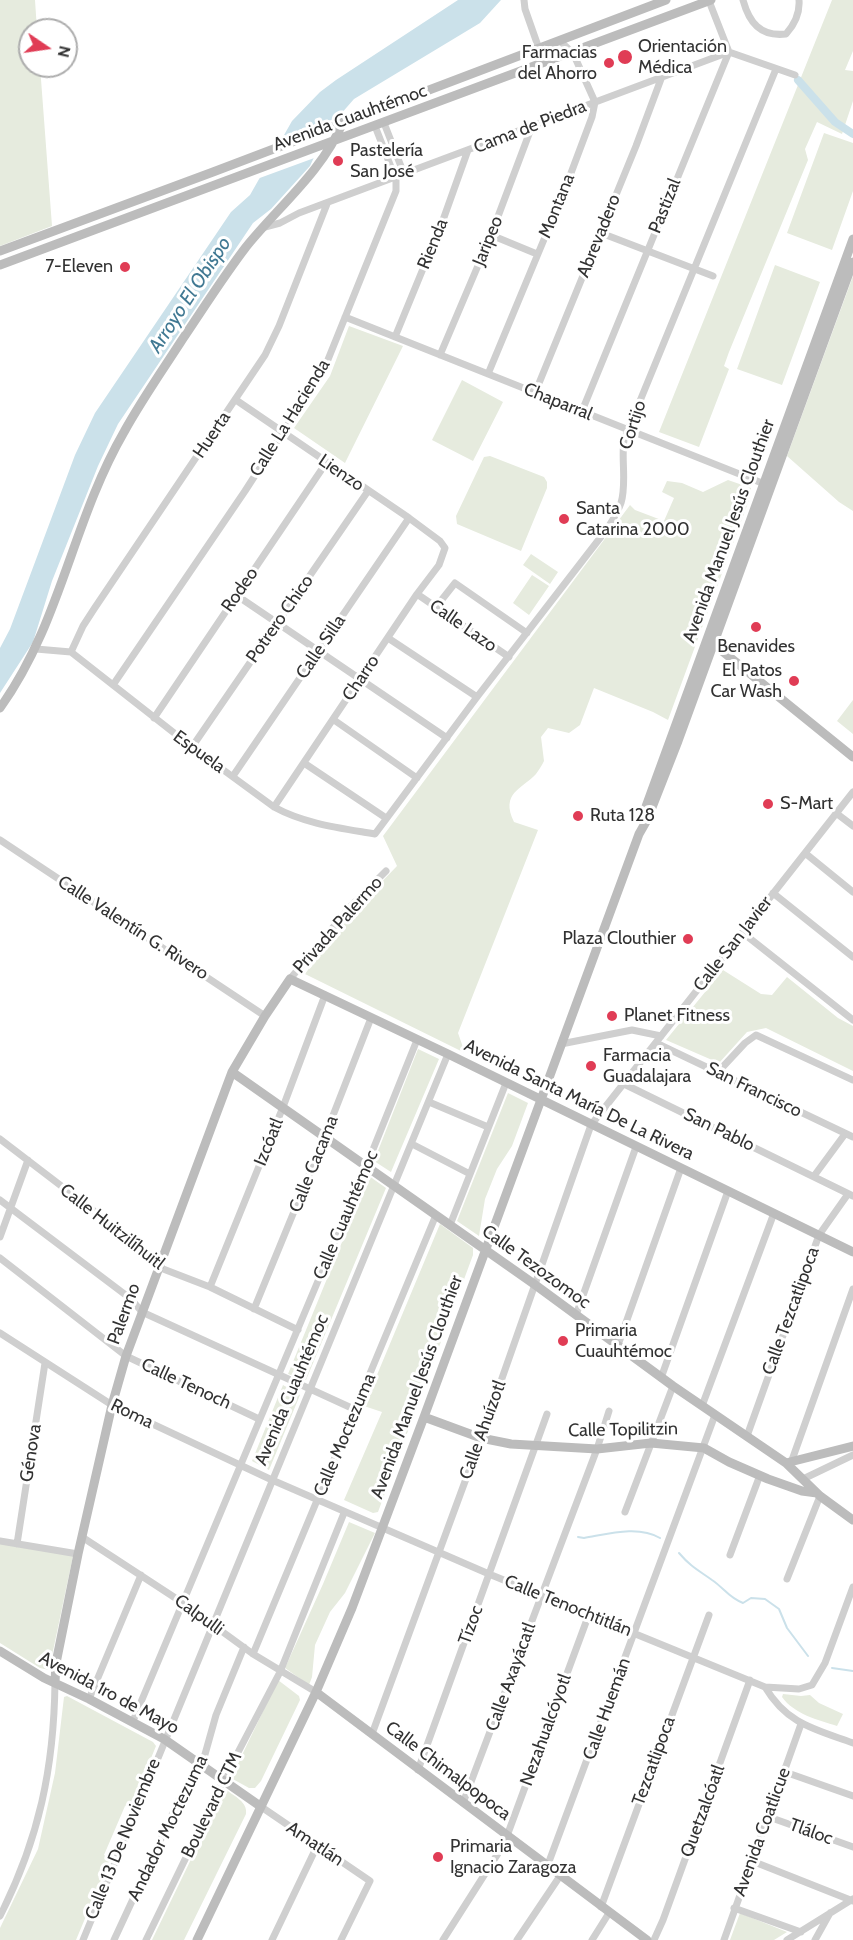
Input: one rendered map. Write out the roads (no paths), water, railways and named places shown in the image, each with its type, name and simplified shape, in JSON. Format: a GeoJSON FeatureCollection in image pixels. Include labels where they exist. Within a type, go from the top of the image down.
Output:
{"type":"FeatureCollection","features":[{"type":"Feature","properties":{"kind":"street"},"geometry":{"type":"LineString","coordinates":[[524,0],[544,63]]}},
{"type":"Feature","properties":{"kind":"street","name":"Avenida Cuauhtémoc"},"geometry":{"type":"LineString","coordinates":[[0,251],[666,0]]}},
{"type":"Feature","properties":{"kind":"street"},"geometry":{"type":"LineString","coordinates":[[710,0],[729,52],[795,75]]}},
{"type":"Feature","properties":{"kind":"street","name":"Avenida Cuauhtémoc"},"geometry":{"type":"LineString","coordinates":[[0,266],[710,0]]}},
{"type":"Feature","properties":{"kind":"street"},"geometry":{"type":"LineString","coordinates":[[743,0],[748,17],[752,22],[778,35],[786,34],[792,28],[799,8],[799,0]]}},
{"type":"Feature","properties":{"kind":"street"},"geometry":{"type":"LineString","coordinates":[[560,41],[573,53],[595,102]]}},
{"type":"Feature","properties":{"kind":"street","name":"Cama de Piedra"},"geometry":{"type":"LineString","coordinates":[[277,220],[327,204],[729,52]]}},
{"type":"Feature","properties":{"kind":"street","name":"Pastizal"},"geometry":{"type":"LineString","coordinates":[[582,411],[729,52]]}},
{"type":"Feature","properties":{"kind":"street","name":"Cortijo"},"geometry":{"type":"LineString","coordinates":[[375,834],[607,529],[621,504],[623,450],[628,430],[776,69]]}},
{"type":"Feature","properties":{"kind":"street","name":"Abrevadero"},"geometry":{"type":"LineString","coordinates":[[535,393],[601,233],[661,78]]}},
{"type":"Feature","properties":{"kind":"street","name":"Montana"},"geometry":{"type":"LineString","coordinates":[[489,374],[565,189],[592,117],[595,102]]}},
{"type":"Feature","properties":{"kind":"street"},"geometry":{"type":"LineString","coordinates":[[0,708],[36,649],[51,615],[84,516],[106,464],[137,409],[226,274],[265,226],[277,220],[330,143],[339,124]]}},
{"type":"Feature","properties":{"kind":"street"},"geometry":{"type":"LineString","coordinates":[[380,124],[404,174]]}},
{"type":"Feature","properties":{"kind":"street","name":"Calle La Hacienda"},"geometry":{"type":"LineString","coordinates":[[112,685],[284,433],[325,367],[393,200],[396,186],[380,124]]}},
{"type":"Feature","properties":{"kind":"street","name":"Jaripeo"},"geometry":{"type":"LineString","coordinates":[[440,355],[491,235],[532,126]]}},
{"type":"Feature","properties":{"kind":"street","name":"Rienda"},"geometry":{"type":"LineString","coordinates":[[395,337],[443,220],[468,150]]}},
{"type":"Feature","properties":{"kind":"street","name":"Huerta"},"geometry":{"type":"LineString","coordinates":[[71,652],[94,609],[265,355],[279,326],[327,204]]}},
{"type":"Feature","properties":{"kind":"street"},"geometry":{"type":"LineString","coordinates":[[601,233],[713,276]]}},
{"type":"Feature","properties":{"kind":"street"},"geometry":{"type":"LineString","coordinates":[[491,235],[537,254]]}},
{"type":"Feature","properties":{"kind":"street","name":"Avenida Manuel Jesús Clouthier"},"geometry":{"type":"LineString","coordinates":[[197,1940],[316,1692],[352,1608],[639,834],[640,822],[851,263],[853,239]]}},
{"type":"Feature","properties":{"kind":"street","name":"Chaparral"},"geometry":{"type":"LineString","coordinates":[[345,317],[767,485]]}},
{"type":"Feature","properties":{"kind":"street","name":"Lienzo"},"geometry":{"type":"LineString","coordinates":[[236,400],[409,518],[440,541],[445,548]]}},
{"type":"Feature","properties":{"kind":"street","name":"Rodeo"},"geometry":{"type":"LineString","coordinates":[[154,718],[326,463]]}},
{"type":"Feature","properties":{"kind":"street","name":"Potrero Chico"},"geometry":{"type":"LineString","coordinates":[[192,747],[368,491]]}},
{"type":"Feature","properties":{"kind":"street","name":"Calle Silla"},"geometry":{"type":"LineString","coordinates":[[233,776],[409,518]]}},
{"type":"Feature","properties":{"kind":"street","name":"Charro"},"geometry":{"type":"LineString","coordinates":[[274,807],[417,594],[439,565],[445,548]]}},
{"type":"Feature","properties":{"kind":"street"},"geometry":{"type":"LineString","coordinates":[[436,608],[455,583],[527,633]]}},
{"type":"Feature","properties":{"kind":"street","name":"Calle Lazo"},"geometry":{"type":"LineString","coordinates":[[417,594],[509,657]]}},
{"type":"Feature","properties":{"kind":"street"},"geometry":{"type":"LineString","coordinates":[[236,595],[447,738]]}},
{"type":"Feature","properties":{"kind":"street"},"geometry":{"type":"LineString","coordinates":[[388,638],[477,697]]}},
{"type":"Feature","properties":{"kind":"street"},"geometry":{"type":"LineString","coordinates":[[710,641],[853,757]]}},
{"type":"Feature","properties":{"kind":"street"},"geometry":{"type":"LineString","coordinates":[[36,649],[71,652]]}},
{"type":"Feature","properties":{"kind":"street","name":"Espuela"},"geometry":{"type":"LineString","coordinates":[[71,652],[154,718],[274,807],[319,824],[375,834]]}},
{"type":"Feature","properties":{"kind":"street"},"geometry":{"type":"LineString","coordinates":[[334,720],[417,778]]}},
{"type":"Feature","properties":{"kind":"street"},"geometry":{"type":"LineString","coordinates":[[304,763],[386,818]]}},
{"type":"Feature","properties":{"kind":"street","name":"Calle San Javier"},"geometry":{"type":"LineString","coordinates":[[591,1125],[853,792]]}},
{"type":"Feature","properties":{"kind":"street"},"geometry":{"type":"LineString","coordinates":[[836,813],[853,826]]}},
{"type":"Feature","properties":{"kind":"street","name":"Calle Valentín G. Rivero"},"geometry":{"type":"LineString","coordinates":[[0,840],[265,1016]]}},
{"type":"Feature","properties":{"kind":"street"},"geometry":{"type":"LineString","coordinates":[[805,853],[853,892]]}},
{"type":"Feature","properties":{"kind":"street","name":"Privada Palermo"},"geometry":{"type":"LineString","coordinates":[[290,980],[350,907],[386,871]]}},
{"type":"Feature","properties":{"kind":"street"},"geometry":{"type":"LineString","coordinates":[[773,893],[853,957]]}},
{"type":"Feature","properties":{"kind":"street"},"geometry":{"type":"LineString","coordinates":[[743,933],[853,1020]]}},
{"type":"Feature","properties":{"kind":"street","name":"Palermo"},"geometry":{"type":"LineString","coordinates":[[55,1682],[56,1663],[78,1554],[112,1405],[126,1356],[232,1072],[265,1016],[290,980]]}},
{"type":"Feature","properties":{"kind":"street","name":"Avenida Santa María De La Rivera"},"geometry":{"type":"LineString","coordinates":[[290,980],[448,1054],[853,1252]]}},
{"type":"Feature","properties":{"kind":"street","name":"Izcóatl"},"geometry":{"type":"LineString","coordinates":[[210,1287],[283,1107],[325,995]]}},
{"type":"Feature","properties":{"kind":"street","name":"Calle Cacama"},"geometry":{"type":"LineString","coordinates":[[254,1308],[371,1018]]}},
{"type":"Feature","properties":{"kind":"street"},"geometry":{"type":"LineString","coordinates":[[561,1044],[632,1030],[661,1036]]}},
{"type":"Feature","properties":{"kind":"street"},"geometry":{"type":"LineString","coordinates":[[718,1072],[745,1042],[756,1035],[853,1080]]}},
{"type":"Feature","properties":{"kind":"street","name":"Calle Cuauhtémoc"},"geometry":{"type":"LineString","coordinates":[[133,1721],[367,1166],[417,1040]]}},
{"type":"Feature","properties":{"kind":"street","name":"San Francisco"},"geometry":{"type":"LineString","coordinates":[[656,1043],[853,1137]]}},
{"type":"Feature","properties":{"kind":"street","name":"Avenida Cuauhtémoc"},"geometry":{"type":"LineString","coordinates":[[164,1739],[448,1054]]}},
{"type":"Feature","properties":{"kind":"street","name":"Calle Tezozomoc"},"geometry":{"type":"LineString","coordinates":[[232,1072],[534,1284],[661,1378],[747,1436],[789,1461],[818,1495]]}},
{"type":"Feature","properties":{"kind":"street"},"geometry":{"type":"LineString","coordinates":[[450,1226],[506,1083]]}},
{"type":"Feature","properties":{"kind":"street","name":"San Pablo"},"geometry":{"type":"LineString","coordinates":[[624,1084],[851,1195]]}},
{"type":"Feature","properties":{"kind":"street"},"geometry":{"type":"LineString","coordinates":[[429,1102],[488,1127]]}},
{"type":"Feature","properties":{"kind":"street","name":"Calle Ahuízotl"},"geometry":{"type":"LineString","coordinates":[[372,1734],[481,1438],[591,1125]]}},
{"type":"Feature","properties":{"kind":"street"},"geometry":{"type":"LineString","coordinates":[[814,1176],[845,1134]]}},
{"type":"Feature","properties":{"kind":"street","name":"Calle Huitzilíhuitl"},"geometry":{"type":"LineString","coordinates":[[0,1139],[145,1250],[158,1267],[210,1287],[298,1330]]}},
{"type":"Feature","properties":{"kind":"street"},"geometry":{"type":"LineString","coordinates":[[412,1144],[470,1174]]}},
{"type":"Feature","properties":{"kind":"street"},"geometry":{"type":"LineString","coordinates":[[576,1315],[636,1147]]}},
{"type":"Feature","properties":{"kind":"street"},"geometry":{"type":"LineString","coordinates":[[0,1237],[27,1161]]}},
{"type":"Feature","properties":{"kind":"street"},"geometry":{"type":"LineString","coordinates":[[618,1345],[681,1168]]}},
{"type":"Feature","properties":{"kind":"street"},"geometry":{"type":"LineString","coordinates":[[661,1378],[728,1191]]}},
{"type":"Feature","properties":{"kind":"street","name":"Calle Tezcatlipoca"},"geometry":{"type":"LineString","coordinates":[[747,1436],[819,1235],[851,1195]]}},
{"type":"Feature","properties":{"kind":"street"},"geometry":{"type":"LineString","coordinates":[[0,1200],[131,1299],[142,1312],[356,1410]]}},
{"type":"Feature","properties":{"kind":"street"},"geometry":{"type":"LineString","coordinates":[[702,1406],[774,1213]]}},
{"type":"Feature","properties":{"kind":"street","name":"Calle Moctezuma"},"geometry":{"type":"LineString","coordinates":[[253,1654],[436,1215]]}},
{"type":"Feature","properties":{"kind":"street","name":"Calle Tenoch"},"geometry":{"type":"LineString","coordinates":[[0,1258],[126,1356],[259,1419]]}},
{"type":"Feature","properties":{"kind":"street"},"geometry":{"type":"LineString","coordinates":[[789,1461],[853,1289]]}},
{"type":"Feature","properties":{"kind":"street","name":"Roma"},"geometry":{"type":"LineString","coordinates":[[0,1333],[112,1405],[272,1480]]}},
{"type":"Feature","properties":{"kind":"street","name":"Génova"},"geometry":{"type":"LineString","coordinates":[[17,1544],[45,1363]]}},
{"type":"Feature","properties":{"kind":"street"},"geometry":{"type":"LineString","coordinates":[[625,1512],[673,1386]]}},
{"type":"Feature","properties":{"kind":"street","name":"Calle Axayácatl"},"geometry":{"type":"LineString","coordinates":[[463,1803],[597,1449],[609,1411]]}},
{"type":"Feature","properties":{"kind":"street","name":"Tízoc"},"geometry":{"type":"LineString","coordinates":[[418,1770],[547,1414]]}},
{"type":"Feature","properties":{"kind":"street","name":"Calle Huemán"},"geometry":{"type":"LineString","coordinates":[[547,1867],[715,1415]]}},
{"type":"Feature","properties":{"kind":"street","name":"Calle Topilitzin"},"geometry":{"type":"LineString","coordinates":[[424,1417],[481,1438],[512,1444],[597,1449],[651,1443],[704,1448],[760,1475],[794,1489],[818,1495]]}},
{"type":"Feature","properties":{"kind":"street"},"geometry":{"type":"LineString","coordinates":[[789,1461],[853,1446]]}},
{"type":"Feature","properties":{"kind":"street"},"geometry":{"type":"LineString","coordinates":[[803,1479],[853,1455]]}},
{"type":"Feature","properties":{"kind":"street"},"geometry":{"type":"LineString","coordinates":[[730,1555],[760,1475]]}},
{"type":"Feature","properties":{"kind":"street","name":"Calle Tenochtitlán"},"geometry":{"type":"LineString","coordinates":[[272,1480],[489,1574],[750,1680],[765,1687],[775,1704],[801,1724],[853,1743]]}},
{"type":"Feature","properties":{"kind":"street"},"geometry":{"type":"LineString","coordinates":[[787,1579],[818,1495],[853,1520]]}},
{"type":"Feature","properties":{"kind":"street","name":"Boulevard CTM"},"geometry":{"type":"LineString","coordinates":[[146,1940],[223,1781],[280,1672],[344,1513]]}},
{"type":"Feature","properties":{"kind":"street","name":"Calpulli"},"geometry":{"type":"LineString","coordinates":[[82,1537],[183,1603],[280,1672],[316,1692]]}},
{"type":"Feature","properties":{"kind":"street"},"geometry":{"type":"LineString","coordinates":[[0,1541],[78,1554]]}},
{"type":"Feature","properties":{"kind":"street"},"geometry":{"type":"LineString","coordinates":[[89,1699],[141,1575]]}},
{"type":"Feature","properties":{"kind":"street"},"geometry":{"type":"LineString","coordinates":[[765,1687],[799,1689],[812,1685],[822,1671],[853,1587]]}},
{"type":"Feature","properties":{"kind":"street","name":"Nezahualcóyotl"},"geometry":{"type":"LineString","coordinates":[[444,1938],[496,1858],[507,1836],[589,1614]]}},
{"type":"Feature","properties":{"kind":"street","name":"Tezcatlipoca"},"geometry":{"type":"LineString","coordinates":[[600,1907],[709,1615]]}},
{"type":"Feature","properties":{"kind":"street","name":"Andador Moctezuma"},"geometry":{"type":"LineString","coordinates":[[114,1940],[179,1800],[202,1765],[216,1715],[244,1647]]}},
{"type":"Feature","properties":{"kind":"street","name":"Avenida 1ro de Mayo"},"geometry":{"type":"LineString","coordinates":[[0,1651],[44,1678],[133,1721],[164,1739],[260,1806]]}},
{"type":"Feature","properties":{"kind":"street","name":"Quetzalcóatl"},"geometry":{"type":"LineString","coordinates":[[654,1940],[750,1680]]}},
{"type":"Feature","properties":{"kind":"street"},"geometry":{"type":"LineString","coordinates":[[0,1914],[28,1853],[47,1783],[55,1682]]}},
{"type":"Feature","properties":{"kind":"street","name":"Calle Chimalpopoca"},"geometry":{"type":"LineString","coordinates":[[316,1692],[646,1940]]}},
{"type":"Feature","properties":{"kind":"street","name":"Avenida Coatlicue"},"geometry":{"type":"LineString","coordinates":[[724,1940],[801,1724]]}},
{"type":"Feature","properties":{"kind":"street","name":"Calle 13 De Noviembre"},"geometry":{"type":"LineString","coordinates":[[83,1940],[164,1739]]}},
{"type":"Feature","properties":{"kind":"street"},"geometry":{"type":"LineString","coordinates":[[785,1772],[853,1796]]}},
{"type":"Feature","properties":{"kind":"street","name":"Amatlán"},"geometry":{"type":"LineString","coordinates":[[260,1806],[370,1881],[341,1940]]}},
{"type":"Feature","properties":{"kind":"street","name":"Tláloc"},"geometry":{"type":"LineString","coordinates":[[769,1817],[853,1847]]}},
{"type":"Feature","properties":{"kind":"street"},"geometry":{"type":"LineString","coordinates":[[272,1940],[317,1846]]}},
{"type":"Feature","properties":{"kind":"street"},"geometry":{"type":"LineString","coordinates":[[752,1861],[853,1900]]}},
{"type":"Feature","properties":{"kind":"street"},"geometry":{"type":"LineString","coordinates":[[517,1940],[560,1876]]}},
{"type":"Feature","properties":{"kind":"street"},"geometry":{"type":"LineString","coordinates":[[787,1940],[853,1900]]}},
{"type":"Feature","properties":{"kind":"street"},"geometry":{"type":"LineString","coordinates":[[734,1908],[801,1932]]}},
{"type":"Feature","properties":{"kind":"street"},"geometry":{"type":"LineString","coordinates":[[592,1940],[609,1913]]}},
{"type":"Feature","properties":{"kind":"street"},"geometry":{"type":"LineString","coordinates":[[815,1940],[830,1913]]}},
{"type":"Feature","properties":{"kind":"water","name":"Arroyo El Obispo"},"geometry":{"type":"Polygon","coordinates":[[[458,0],[501,0],[480,23],[354,99],[326,131],[310,166],[271,209],[253,223],[118,424],[98,466],[52,581],[33,642],[0,693],[0,648],[10,629],[75,455],[95,413],[231,212],[250,195],[292,121],[320,92],[336,80],[458,0]]]}},
{"type":"Feature","properties":{"kind":"waterway"},"geometry":{"type":"LineString","coordinates":[[798,80],[835,122],[853,134]]}},
{"type":"Feature","properties":{"kind":"waterway"},"geometry":{"type":"LineString","coordinates":[[578,1537],[633,1531],[660,1538]]}},
{"type":"Feature","properties":{"kind":"waterway"},"geometry":{"type":"LineString","coordinates":[[679,1553],[738,1601],[743,1603],[751,1598],[765,1599],[779,1609],[787,1628],[808,1656]]}},
{"type":"Feature","properties":{"kind":"waterway"},"geometry":{"type":"LineString","coordinates":[[832,1668],[853,1671]]}},
{"type":"Feature","properties":{"kind":"place","name":"Orientación Médica"},"geometry":{"type":"Point","coordinates":[625,57]}},
{"type":"Feature","properties":{"kind":"place","name":"Farmacias del Ahorro"},"geometry":{"type":"Point","coordinates":[609,63]}},
{"type":"Feature","properties":{"kind":"place","name":"Pastelería San José"},"geometry":{"type":"Point","coordinates":[338,161]}},
{"type":"Feature","properties":{"kind":"place","name":"7-Eleven"},"geometry":{"type":"Point","coordinates":[125,267]}},
{"type":"Feature","properties":{"kind":"place","name":"Santa Catarina 2000"},"geometry":{"type":"Point","coordinates":[564,519]}},
{"type":"Feature","properties":{"kind":"place","name":"Benavides"},"geometry":{"type":"Point","coordinates":[756,627]}},
{"type":"Feature","properties":{"kind":"place","name":"El Patos Car Wash"},"geometry":{"type":"Point","coordinates":[794,681]}},
{"type":"Feature","properties":{"kind":"place","name":"S-Mart"},"geometry":{"type":"Point","coordinates":[768,804]}},
{"type":"Feature","properties":{"kind":"place","name":"Ruta 128"},"geometry":{"type":"Point","coordinates":[578,816]}},
{"type":"Feature","properties":{"kind":"place","name":"Plaza Clouthier"},"geometry":{"type":"Point","coordinates":[688,939]}},
{"type":"Feature","properties":{"kind":"place","name":"Planet Fitness"},"geometry":{"type":"Point","coordinates":[612,1016]}},
{"type":"Feature","properties":{"kind":"place","name":"Farmacia Guadalajara"},"geometry":{"type":"Point","coordinates":[591,1066]}},
{"type":"Feature","properties":{"kind":"place","name":"Primaria Cuauhtémoc"},"geometry":{"type":"Point","coordinates":[563,1341]}},
{"type":"Feature","properties":{"kind":"place","name":"Primaria Ignacio Zaragoza"},"geometry":{"type":"Point","coordinates":[438,1857]}}]}
